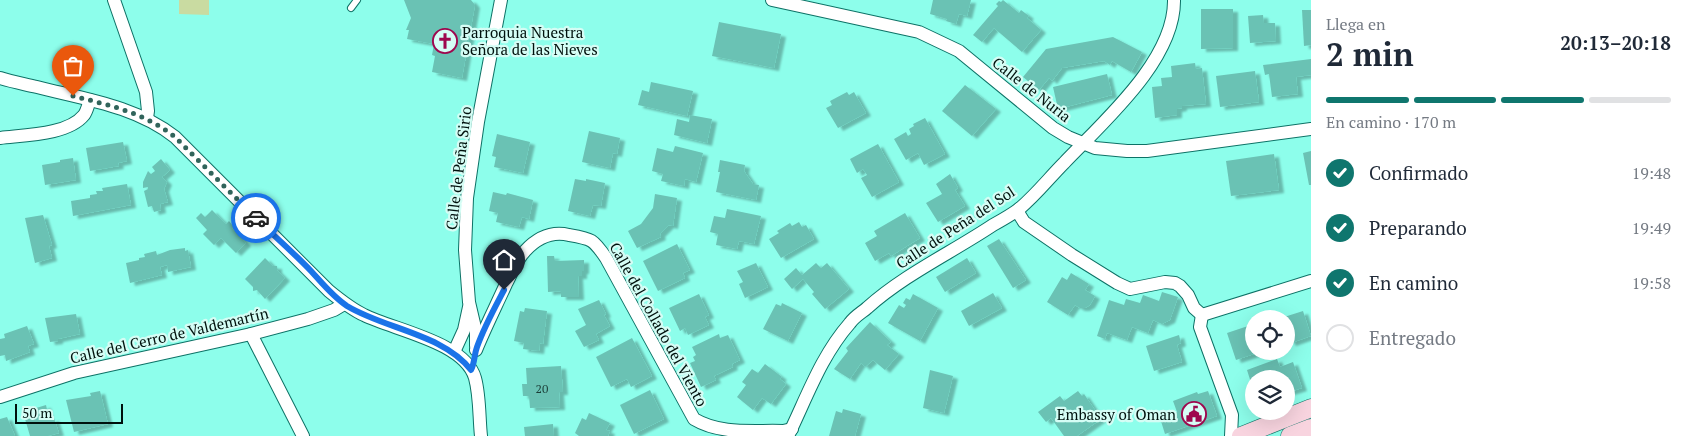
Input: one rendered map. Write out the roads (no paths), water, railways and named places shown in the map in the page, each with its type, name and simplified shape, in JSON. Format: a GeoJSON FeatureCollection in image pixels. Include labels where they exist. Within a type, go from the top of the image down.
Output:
{"type":"FeatureCollection","features":[{"type":"Feature","properties":{"kind":"main road"},"geometry":{"type":"LineString","coordinates":[[1241,436],[1311,408]]}},
{"type":"Feature","properties":{"kind":"main road"},"geometry":{"type":"LineString","coordinates":[[1290,436],[1311,428]]}},
{"type":"Feature","properties":{"kind":"street"},"geometry":{"type":"LineString","coordinates":[[114,0],[146,92],[147,118]]}},
{"type":"Feature","properties":{"kind":"street","name":"Calle de Peña Sirio"},"geometry":{"type":"LineString","coordinates":[[471,370],[476,358],[476,332],[469,302],[465,250],[467,198],[478,122],[501,0]]}},
{"type":"Feature","properties":{"kind":"street","name":"Calle de Nuria"},"geometry":{"type":"LineString","coordinates":[[772,0],[919,32],[940,41],[959,52],[1053,128],[1068,137],[1095,148],[1147,151],[1311,129]]}},
{"type":"Feature","properties":{"kind":"street","name":"Calle de Peña del Sol"},"geometry":{"type":"LineString","coordinates":[[790,432],[812,382],[830,350],[850,322],[900,281],[1019,209],[1126,98],[1160,53],[1169,29],[1174,0]]}},
{"type":"Feature","properties":{"kind":"street"},"geometry":{"type":"LineString","coordinates":[[0,78],[90,100],[147,118],[160,125],[175,137],[344,304],[364,315],[430,340],[454,352],[471,370],[475,379],[481,436]]}},
{"type":"Feature","properties":{"kind":"street"},"geometry":{"type":"LineString","coordinates":[[0,138],[51,132],[62,128],[79,120],[85,114],[90,100]]}},
{"type":"Feature","properties":{"kind":"street"},"geometry":{"type":"LineString","coordinates":[[1019,209],[1019,214],[1024,222],[1116,283],[1130,288],[1165,282],[1175,283],[1188,295],[1194,308],[1202,315]]}},
{"type":"Feature","properties":{"kind":"street","name":"Calle del Collado del Viento"},"geometry":{"type":"LineString","coordinates":[[476,350],[482,333],[525,250],[541,238],[555,234],[564,234],[594,241],[606,258],[694,419],[702,424],[726,430],[790,432]]}},
{"type":"Feature","properties":{"kind":"street"},"geometry":{"type":"LineString","coordinates":[[1202,315],[1311,281]]}},
{"type":"Feature","properties":{"kind":"street"},"geometry":{"type":"LineString","coordinates":[[454,352],[464,330],[469,302]]}},
{"type":"Feature","properties":{"kind":"street","name":"Calle del Cerro de Valdemartín"},"geometry":{"type":"LineString","coordinates":[[0,397],[74,373],[251,334],[308,319],[334,310],[344,304]]}},
{"type":"Feature","properties":{"kind":"street"},"geometry":{"type":"LineString","coordinates":[[1202,315],[1200,327],[1232,415],[1231,436]]}},
{"type":"Feature","properties":{"kind":"street"},"geometry":{"type":"LineString","coordinates":[[251,334],[303,436]]}},
{"type":"Feature","properties":{"kind":"lane"},"geometry":{"type":"LineString","coordinates":[[351,8],[357,0]]}},
{"type":"Feature","properties":{"kind":"lane"},"geometry":{"type":"LineString","coordinates":[[1303,436],[1311,428]]}},
{"type":"Feature","properties":{"kind":"place","name":"Parroquia Nuestra Señora de las Nieves"},"geometry":{"type":"Point","coordinates":[445,41]}},
{"type":"Feature","properties":{"kind":"place","name":"Embassy of Oman"},"geometry":{"type":"Point","coordinates":[1194,414]}}]}
